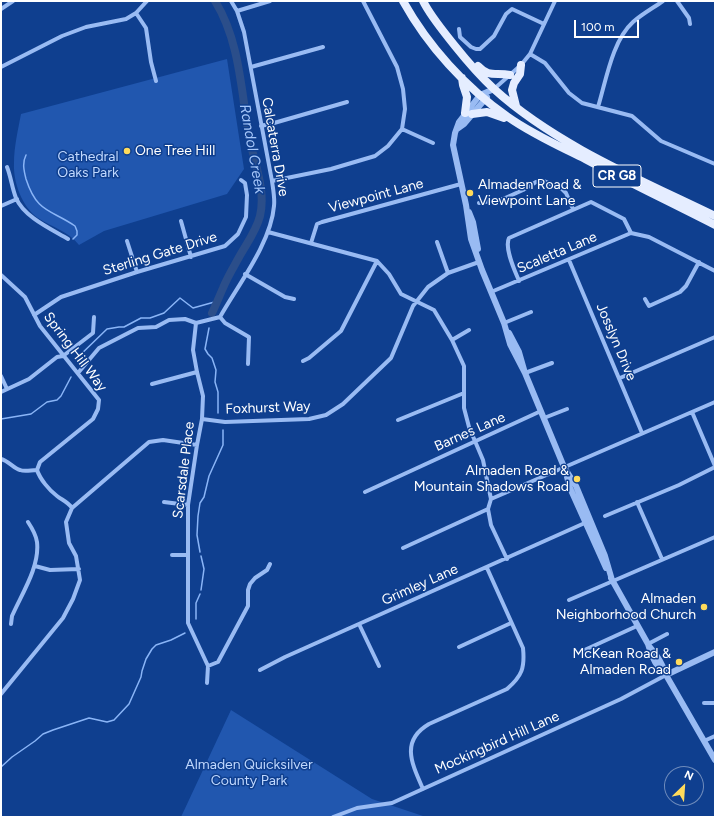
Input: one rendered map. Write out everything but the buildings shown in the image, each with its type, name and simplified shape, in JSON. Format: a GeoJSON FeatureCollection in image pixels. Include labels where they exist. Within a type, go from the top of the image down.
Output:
{"type":"FeatureCollection","features":[{"type":"Feature","properties":{"kind":"main road","name":"CR G8"},"geometry":{"type":"LineString","coordinates":[[403,1],[415,22],[430,42],[462,78],[482,97],[508,118],[538,135],[715,225]]}},
{"type":"Feature","properties":{"kind":"main road","name":"CR G8"},"geometry":{"type":"LineString","coordinates":[[423,1],[446,36],[468,62],[494,89],[516,106],[570,143],[715,216]]}},
{"type":"Feature","properties":{"kind":"main road"},"geometry":{"type":"LineString","coordinates":[[468,62],[477,66],[488,74],[492,75],[502,73],[510,75]]}},
{"type":"Feature","properties":{"kind":"main road"},"geometry":{"type":"LineString","coordinates":[[516,106],[512,90],[514,83],[520,74],[521,65]]}},
{"type":"Feature","properties":{"kind":"main road"},"geometry":{"type":"LineString","coordinates":[[462,78],[462,85],[468,97],[469,113],[487,112],[502,118],[508,118]]}},
{"type":"Feature","properties":{"kind":"street"},"geometry":{"type":"LineString","coordinates":[[1,9],[13,1]]}},
{"type":"Feature","properties":{"kind":"street"},"geometry":{"type":"LineString","coordinates":[[1,67],[62,36],[86,27],[126,19],[136,13],[147,1]]}},
{"type":"Feature","properties":{"kind":"street","name":"Calcaterra Drive"},"geometry":{"type":"LineString","coordinates":[[220,317],[268,232],[274,206],[272,181],[244,32],[237,11],[231,1]]}},
{"type":"Feature","properties":{"kind":"street"},"geometry":{"type":"LineString","coordinates":[[237,11],[270,1]]}},
{"type":"Feature","properties":{"kind":"street"},"geometry":{"type":"LineString","coordinates":[[272,181],[331,169],[375,156],[388,146],[402,129],[405,109],[403,89],[397,67],[363,1]]}},
{"type":"Feature","properties":{"kind":"street"},"geometry":{"type":"LineString","coordinates":[[556,1],[530,54],[510,75],[482,97],[469,113],[464,124],[456,129],[453,145],[466,205],[471,239],[504,323],[517,348],[525,373],[564,467],[570,488],[588,522],[600,558],[648,644],[651,655],[666,675],[715,760]]}},
{"type":"Feature","properties":{"kind":"street"},"geometry":{"type":"LineString","coordinates":[[598,107],[616,46],[623,34],[633,22],[663,1]]}},
{"type":"Feature","properties":{"kind":"street"},"geometry":{"type":"LineString","coordinates":[[677,1],[689,18],[690,24]]}},
{"type":"Feature","properties":{"kind":"street"},"geometry":{"type":"LineString","coordinates":[[458,30],[460,37],[471,47],[476,49],[492,39],[497,33],[506,14],[512,9],[544,24]]}},
{"type":"Feature","properties":{"kind":"street"},"geometry":{"type":"LineString","coordinates":[[136,13],[146,28],[151,62],[156,81]]}},
{"type":"Feature","properties":{"kind":"street"},"geometry":{"type":"LineString","coordinates":[[250,67],[323,47]]}},
{"type":"Feature","properties":{"kind":"street"},"geometry":{"type":"LineString","coordinates":[[530,54],[549,68],[569,93],[582,103],[632,116],[661,141],[715,164]]}},
{"type":"Feature","properties":{"kind":"street"},"geometry":{"type":"LineString","coordinates":[[261,126],[347,102]]}},
{"type":"Feature","properties":{"kind":"street"},"geometry":{"type":"LineString","coordinates":[[402,129],[433,143]]}},
{"type":"Feature","properties":{"kind":"street"},"geometry":{"type":"LineString","coordinates":[[8,168],[17,199],[34,219],[68,239]]}},
{"type":"Feature","properties":{"kind":"street","name":"Sterling Gate Drive"},"geometry":{"type":"LineString","coordinates":[[34,315],[61,297],[137,272],[225,246],[238,234],[246,217],[247,195],[245,183],[241,180]]}},
{"type":"Feature","properties":{"kind":"street"},"geometry":{"type":"LineString","coordinates":[[479,203],[503,199],[536,182],[544,181],[556,186],[566,193],[573,209]]}},
{"type":"Feature","properties":{"kind":"street","name":"Viewpoint Lane"},"geometry":{"type":"LineString","coordinates":[[311,243],[317,224],[322,222],[461,184]]}},
{"type":"Feature","properties":{"kind":"street"},"geometry":{"type":"LineString","coordinates":[[1,206],[17,199]]}},
{"type":"Feature","properties":{"kind":"street"},"geometry":{"type":"LineString","coordinates":[[519,281],[512,264],[507,244],[508,238],[591,202],[624,219],[630,234],[649,237],[715,271]]}},
{"type":"Feature","properties":{"kind":"street"},"geometry":{"type":"LineString","coordinates":[[181,221],[191,256]]}},
{"type":"Feature","properties":{"kind":"street"},"geometry":{"type":"LineString","coordinates":[[268,232],[377,260],[389,274],[401,294],[434,310],[452,340],[464,366],[464,408],[469,427],[483,460],[490,499],[488,509],[491,525],[507,559]]}},
{"type":"Feature","properties":{"kind":"street","name":"Scaletta Lane"},"geometry":{"type":"LineString","coordinates":[[491,292],[630,234]]}},
{"type":"Feature","properties":{"kind":"street"},"geometry":{"type":"LineString","coordinates":[[127,241],[137,272]]}},
{"type":"Feature","properties":{"kind":"street"},"geometry":{"type":"LineString","coordinates":[[437,242],[448,273]]}},
{"type":"Feature","properties":{"kind":"street"},"geometry":{"type":"LineString","coordinates":[[303,361],[309,358],[341,331],[377,260]]}},
{"type":"Feature","properties":{"kind":"street","name":"Josslyn Drive"},"geometry":{"type":"LineString","coordinates":[[569,260],[642,433]]}},
{"type":"Feature","properties":{"kind":"street","name":"Foxhurst Way"},"geometry":{"type":"LineString","coordinates":[[202,419],[233,422],[309,419],[326,415],[343,404],[390,358],[413,306],[428,287],[448,273],[479,262]]}},
{"type":"Feature","properties":{"kind":"street"},"geometry":{"type":"LineString","coordinates":[[645,299],[649,306],[680,292],[686,286],[699,262]]}},
{"type":"Feature","properties":{"kind":"street"},"geometry":{"type":"LineString","coordinates":[[245,274],[285,297],[294,299]]}},
{"type":"Feature","properties":{"kind":"street","name":"Spring Hill Way"},"geometry":{"type":"LineString","coordinates":[[1,275],[25,297],[40,326],[99,400],[98,410],[93,419],[40,462],[37,470]]}},
{"type":"Feature","properties":{"kind":"street"},"geometry":{"type":"LineString","coordinates":[[504,323],[531,312]]}},
{"type":"Feature","properties":{"kind":"street"},"geometry":{"type":"LineString","coordinates":[[1,392],[29,379],[57,357],[63,356],[93,333],[94,317]]}},
{"type":"Feature","properties":{"kind":"street"},"geometry":{"type":"LineString","coordinates":[[78,373],[99,348],[138,328],[156,327],[169,320],[184,319],[196,323],[220,317],[225,323],[249,337],[248,364]]}},
{"type":"Feature","properties":{"kind":"street","name":"Scarsdale Place"},"geometry":{"type":"LineString","coordinates":[[196,323],[193,350],[203,396],[202,419],[188,505],[188,623],[208,666]]}},
{"type":"Feature","properties":{"kind":"street"},"geometry":{"type":"LineString","coordinates":[[452,340],[470,330]]}},
{"type":"Feature","properties":{"kind":"street"},"geometry":{"type":"LineString","coordinates":[[620,378],[715,337]]}},
{"type":"Feature","properties":{"kind":"street"},"geometry":{"type":"LineString","coordinates":[[525,373],[552,363]]}},
{"type":"Feature","properties":{"kind":"street"},"geometry":{"type":"LineString","coordinates":[[152,384],[197,372]]}},
{"type":"Feature","properties":{"kind":"street"},"geometry":{"type":"LineString","coordinates":[[1,376],[8,389]]}},
{"type":"Feature","properties":{"kind":"street"},"geometry":{"type":"LineString","coordinates":[[398,420],[464,393]]}},
{"type":"Feature","properties":{"kind":"street"},"geometry":{"type":"LineString","coordinates":[[490,499],[715,402]]}},
{"type":"Feature","properties":{"kind":"street"},"geometry":{"type":"LineString","coordinates":[[544,418],[567,409]]}},
{"type":"Feature","properties":{"kind":"street","name":"Barnes Lane"},"geometry":{"type":"LineString","coordinates":[[365,492],[541,412]]}},
{"type":"Feature","properties":{"kind":"street"},"geometry":{"type":"LineString","coordinates":[[605,516],[679,484],[715,466],[692,412]]}},
{"type":"Feature","properties":{"kind":"street"},"geometry":{"type":"LineString","coordinates":[[1,694],[63,618],[73,599],[80,580],[76,556],[69,543],[66,522],[72,508],[149,442],[163,440],[197,445]]}},
{"type":"Feature","properties":{"kind":"street"},"geometry":{"type":"LineString","coordinates":[[1,459],[10,462],[21,471],[37,470],[39,475],[55,495],[68,503],[72,508]]}},
{"type":"Feature","properties":{"kind":"street"},"geometry":{"type":"LineString","coordinates":[[164,502],[188,505]]}},
{"type":"Feature","properties":{"kind":"street"},"geometry":{"type":"LineString","coordinates":[[637,502],[662,560]]}},
{"type":"Feature","properties":{"kind":"street"},"geometry":{"type":"LineString","coordinates":[[403,548],[488,509]]}},
{"type":"Feature","properties":{"kind":"street"},"geometry":{"type":"LineString","coordinates":[[12,624],[12,616],[35,566],[37,542],[28,522]]}},
{"type":"Feature","properties":{"kind":"street","name":"Grimley Lane"},"geometry":{"type":"LineString","coordinates":[[260,670],[268,665],[588,522]]}},
{"type":"Feature","properties":{"kind":"street"},"geometry":{"type":"LineString","coordinates":[[569,600],[612,580],[715,537]]}},
{"type":"Feature","properties":{"kind":"street"},"geometry":{"type":"LineString","coordinates":[[172,555],[187,555]]}},
{"type":"Feature","properties":{"kind":"street"},"geometry":{"type":"LineString","coordinates":[[207,683],[208,666],[218,662],[248,606],[248,590],[250,584],[255,578],[267,570],[270,564]]}},
{"type":"Feature","properties":{"kind":"street"},"geometry":{"type":"LineString","coordinates":[[35,566],[50,570],[79,568]]}},
{"type":"Feature","properties":{"kind":"street"},"geometry":{"type":"LineString","coordinates":[[423,789],[412,764],[410,750],[413,739],[419,729],[507,689],[516,681],[522,671],[524,648],[511,623],[487,568]]}},
{"type":"Feature","properties":{"kind":"street"},"geometry":{"type":"LineString","coordinates":[[459,648],[511,623]]}},
{"type":"Feature","properties":{"kind":"street"},"geometry":{"type":"LineString","coordinates":[[360,624],[379,666]]}},
{"type":"Feature","properties":{"kind":"street"},"geometry":{"type":"LineString","coordinates":[[578,653],[637,626]]}},
{"type":"Feature","properties":{"kind":"street"},"geometry":{"type":"LineString","coordinates":[[648,644],[667,634]]}},
{"type":"Feature","properties":{"kind":"street"},"geometry":{"type":"LineString","coordinates":[[666,675],[715,652]]}},
{"type":"Feature","properties":{"kind":"street","name":"Mockingbird Hill Lane"},"geometry":{"type":"LineString","coordinates":[[333,817],[357,808],[389,804],[621,699],[666,675]]}},
{"type":"Feature","properties":{"kind":"street"},"geometry":{"type":"LineString","coordinates":[[704,703],[715,703]]}},
{"type":"Feature","properties":{"kind":"street"},"geometry":{"type":"LineString","coordinates":[[704,741],[715,736]]}},
{"type":"Feature","properties":{"kind":"green space","name":"Cathedral Oaks Park"},"geometry":{"type":"Polygon","coordinates":[[[227,59],[244,169],[227,194],[104,231],[79,245],[65,233],[38,218],[27,207],[17,186],[14,170],[15,145],[21,114],[227,59]]]}},
{"type":"Feature","properties":{"kind":"green space","name":"Almaden Quicksilver County Park"},"geometry":{"type":"Polygon","coordinates":[[[231,710],[372,799],[426,817],[181,817],[231,710]]]}},
{"type":"Feature","properties":{"kind":"waterway","name":"Randol Creek"},"geometry":{"type":"LineString","coordinates":[[212,313],[228,277],[256,227],[260,216],[262,197],[250,141],[235,52],[224,17],[215,1]]}},
{"type":"Feature","properties":{"kind":"waterway"},"geometry":{"type":"LineString","coordinates":[[26,155],[24,164],[25,173],[30,190],[45,209],[75,226],[77,235],[73,239]]}},
{"type":"Feature","properties":{"kind":"waterway"},"geometry":{"type":"LineString","coordinates":[[76,359],[107,329],[124,327],[141,318],[150,318],[164,313],[180,298],[193,308],[218,301]]}},
{"type":"Feature","properties":{"kind":"waterway","name":"Randol Creek"},"geometry":{"type":"LineString","coordinates":[[209,328],[205,349],[212,358],[216,370],[215,382],[218,392],[218,413]]}},
{"type":"Feature","properties":{"kind":"waterway"},"geometry":{"type":"LineString","coordinates":[[1,419],[31,414],[47,402],[57,400],[61,396],[71,377]]}},
{"type":"Feature","properties":{"kind":"waterway","name":"Randol Creek"},"geometry":{"type":"LineString","coordinates":[[200,552],[197,535],[200,503],[204,497],[209,476],[223,445],[223,430]]}},
{"type":"Feature","properties":{"kind":"waterway","name":"Randol Creek"},"geometry":{"type":"LineString","coordinates":[[201,556],[204,569],[201,590]]}},
{"type":"Feature","properties":{"kind":"waterway","name":"Randol Creek"},"geometry":{"type":"LineString","coordinates":[[196,619],[196,603],[200,594]]}},
{"type":"Feature","properties":{"kind":"waterway","name":"Randol Creek"},"geometry":{"type":"LineString","coordinates":[[1,767],[43,734],[89,718],[107,722],[114,720],[129,704],[141,677],[146,659],[152,649],[156,645],[185,633]]}},
{"type":"Feature","properties":{"kind":"place","name":"One Tree Hill"},"geometry":{"type":"Point","coordinates":[127,151]}},
{"type":"Feature","properties":{"kind":"place","name":"Almaden Road & Viewpoint Lane"},"geometry":{"type":"Point","coordinates":[470,193]}},
{"type":"Feature","properties":{"kind":"place","name":"Almaden Road & Mountain Shadows Road"},"geometry":{"type":"Point","coordinates":[577,479]}},
{"type":"Feature","properties":{"kind":"place","name":"Almaden Neighborhood Church"},"geometry":{"type":"Point","coordinates":[704,607]}},
{"type":"Feature","properties":{"kind":"place","name":"McKean Road & Almaden Road"},"geometry":{"type":"Point","coordinates":[679,662]}}]}
